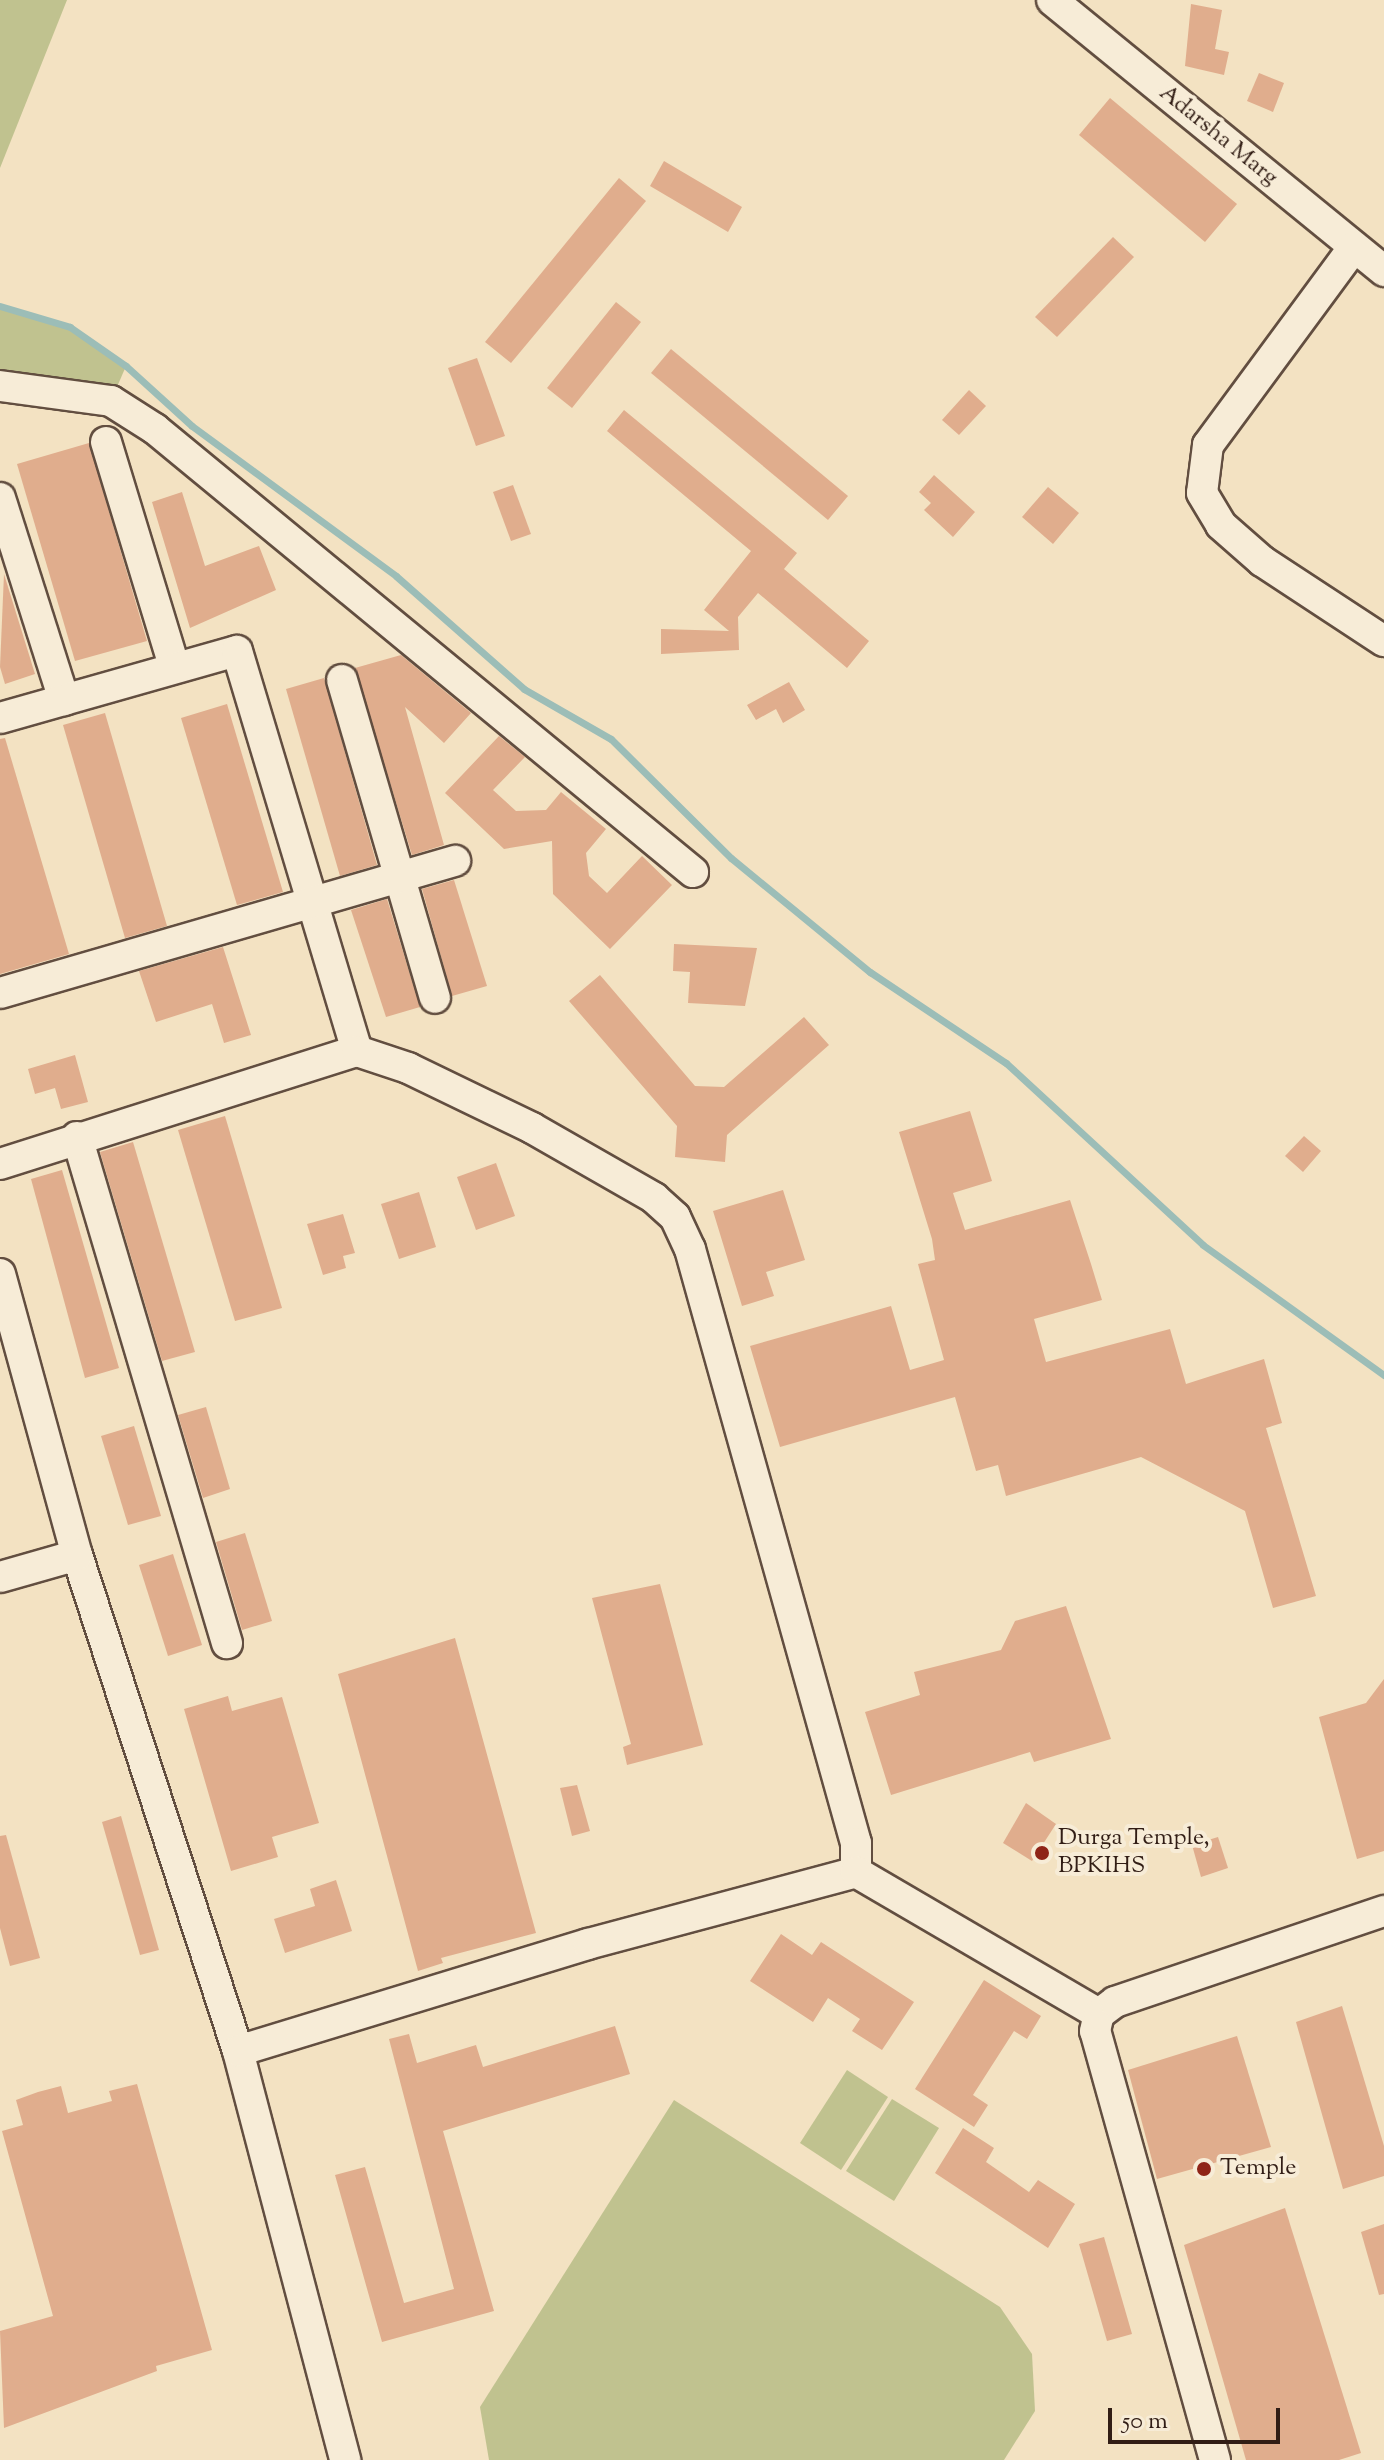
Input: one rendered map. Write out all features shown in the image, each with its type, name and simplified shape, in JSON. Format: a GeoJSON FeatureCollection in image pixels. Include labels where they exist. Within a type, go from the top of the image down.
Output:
{"type":"FeatureCollection","features":[{"type":"Feature","properties":{"kind":"street","name":"Adarsha Marg"},"geometry":{"type":"LineString","coordinates":[[1052,0],[1384,271]]}},
{"type":"Feature","properties":{"kind":"street"},"geometry":{"type":"LineString","coordinates":[[1354,247],[1208,445],[1202,493],[1221,525],[1262,561],[1384,641]]}},
{"type":"Feature","properties":{"kind":"street"},"geometry":{"type":"LineString","coordinates":[[0,386],[111,401],[155,429],[693,872]]}},
{"type":"Feature","properties":{"kind":"street"},"geometry":{"type":"LineString","coordinates":[[106,442],[174,666]]}},
{"type":"Feature","properties":{"kind":"street"},"geometry":{"type":"LineString","coordinates":[[0,498],[64,700]]}},
{"type":"Feature","properties":{"kind":"street"},"geometry":{"type":"LineString","coordinates":[[0,718],[174,666],[237,651],[357,1051]]}},
{"type":"Feature","properties":{"kind":"street"},"geometry":{"type":"LineString","coordinates":[[342,680],[435,998]]}},
{"type":"Feature","properties":{"kind":"street"},"geometry":{"type":"LineString","coordinates":[[0,993],[311,906],[455,861]]}},
{"type":"Feature","properties":{"kind":"street"},"geometry":{"type":"LineString","coordinates":[[0,1164],[77,1137],[357,1051],[408,1068],[532,1128],[654,1198],[675,1217],[690,1249],[856,1843],[856,1872]]}},
{"type":"Feature","properties":{"kind":"street"},"geometry":{"type":"LineString","coordinates":[[77,1137],[227,1643]]}},
{"type":"Feature","properties":{"kind":"street"},"geometry":{"type":"LineString","coordinates":[[0,1274],[77,1555],[238,2051],[345,2460]]}},
{"type":"Feature","properties":{"kind":"street"},"geometry":{"type":"LineString","coordinates":[[0,1577],[77,1555]]}},
{"type":"Feature","properties":{"kind":"street"},"geometry":{"type":"LineString","coordinates":[[238,2051],[588,1944],[856,1872],[1099,2014]]}},
{"type":"Feature","properties":{"kind":"street"},"geometry":{"type":"LineString","coordinates":[[1215,2460],[1095,2031],[1099,2014],[1115,2002],[1384,1911]]}},
{"type":"Feature","properties":{"kind":"green space"},"geometry":{"type":"Polygon","coordinates":[[[0,0],[67,0],[0,168],[0,0]]]}},
{"type":"Feature","properties":{"kind":"green space"},"geometry":{"type":"Polygon","coordinates":[[[0,306],[70,327],[126,366],[111,401],[0,386],[0,306]]]}},
{"type":"Feature","properties":{"kind":"green space"},"geometry":{"type":"Polygon","coordinates":[[[847,2070],[888,2097],[841,2170],[800,2143],[847,2070]]]}},
{"type":"Feature","properties":{"kind":"green space"},"geometry":{"type":"Polygon","coordinates":[[[892,2099],[939,2128],[894,2201],[846,2171],[892,2099]]]}},
{"type":"Feature","properties":{"kind":"green space"},"geometry":{"type":"Polygon","coordinates":[[[674,2100],[1000,2307],[1032,2354],[1035,2411],[1004,2460],[489,2460],[480,2407],[674,2100]]]}},
{"type":"Feature","properties":{"kind":"building"},"geometry":{"type":"Polygon","coordinates":[[[1191,4],[1222,10],[1215,49],[1229,52],[1224,75],[1185,66],[1191,4]]]}},
{"type":"Feature","properties":{"kind":"building"},"geometry":{"type":"Polygon","coordinates":[[[1259,73],[1284,83],[1273,112],[1247,101],[1259,73]]]}},
{"type":"Feature","properties":{"kind":"building"},"geometry":{"type":"Polygon","coordinates":[[[1110,98],[1237,204],[1205,242],[1079,135],[1110,98]]]}},
{"type":"Feature","properties":{"kind":"building"},"geometry":{"type":"Polygon","coordinates":[[[664,161],[742,207],[728,232],[650,186],[664,161]]]}},
{"type":"Feature","properties":{"kind":"building"},"geometry":{"type":"Polygon","coordinates":[[[619,178],[646,201],[511,363],[485,342],[619,178]]]}},
{"type":"Feature","properties":{"kind":"building"},"geometry":{"type":"Polygon","coordinates":[[[1113,237],[1134,257],[1057,337],[1035,317],[1113,237]]]}},
{"type":"Feature","properties":{"kind":"building"},"geometry":{"type":"Polygon","coordinates":[[[616,302],[641,322],[572,408],[547,388],[616,302]]]}},
{"type":"Feature","properties":{"kind":"building"},"geometry":{"type":"Polygon","coordinates":[[[671,349],[848,496],[828,520],[651,373],[671,349]]]}},
{"type":"Feature","properties":{"kind":"building"},"geometry":{"type":"Polygon","coordinates":[[[477,358],[505,436],[476,446],[448,368],[477,358]]]}},
{"type":"Feature","properties":{"kind":"building"},"geometry":{"type":"Polygon","coordinates":[[[969,390],[986,406],[959,435],[942,420],[969,390]]]}},
{"type":"Feature","properties":{"kind":"building"},"geometry":{"type":"Polygon","coordinates":[[[624,410],[797,553],[784,569],[869,641],[847,668],[758,593],[738,617],[739,650],[661,654],[661,629],[729,631],[704,610],[751,551],[607,431],[624,410]]]}},
{"type":"Feature","properties":{"kind":"building"},"geometry":{"type":"Polygon","coordinates":[[[89,443],[147,641],[75,661],[17,464],[89,443]]]}},
{"type":"Feature","properties":{"kind":"building"},"geometry":{"type":"Polygon","coordinates":[[[934,475],[975,512],[953,537],[924,510],[931,503],[919,492],[934,475]]]}},
{"type":"Feature","properties":{"kind":"building"},"geometry":{"type":"Polygon","coordinates":[[[513,485],[531,534],[511,541],[493,492],[513,485]]]}},
{"type":"Feature","properties":{"kind":"building"},"geometry":{"type":"Polygon","coordinates":[[[1048,487],[1079,513],[1053,544],[1022,517],[1048,487]]]}},
{"type":"Feature","properties":{"kind":"building"},"geometry":{"type":"Polygon","coordinates":[[[182,492],[205,566],[259,546],[276,590],[190,628],[152,502],[182,492]]]}},
{"type":"Feature","properties":{"kind":"building"},"geometry":{"type":"Polygon","coordinates":[[[4,574],[35,674],[5,684],[0,667],[4,574]]]}},
{"type":"Feature","properties":{"kind":"building"},"geometry":{"type":"Polygon","coordinates":[[[401,655],[471,713],[444,743],[405,707],[444,845],[412,855],[355,668],[401,655]]]}},
{"type":"Feature","properties":{"kind":"building"},"geometry":{"type":"Polygon","coordinates":[[[324,678],[377,865],[340,876],[286,689],[324,678]]]}},
{"type":"Feature","properties":{"kind":"building"},"geometry":{"type":"Polygon","coordinates":[[[789,682],[805,710],[783,723],[776,709],[756,720],[747,705],[789,682]]]}},
{"type":"Feature","properties":{"kind":"building"},"geometry":{"type":"Polygon","coordinates":[[[227,704],[283,892],[237,905],[181,718],[227,704]]]}},
{"type":"Feature","properties":{"kind":"building"},"geometry":{"type":"Polygon","coordinates":[[[105,713],[167,926],[125,938],[63,725],[105,713]]]}},
{"type":"Feature","properties":{"kind":"building"},"geometry":{"type":"Polygon","coordinates":[[[499,736],[525,757],[493,790],[516,811],[546,810],[561,792],[606,829],[586,853],[589,876],[607,893],[642,856],[672,885],[610,949],[553,894],[552,841],[504,849],[445,793],[499,736]]]}},
{"type":"Feature","properties":{"kind":"building"},"geometry":{"type":"Polygon","coordinates":[[[5,738],[69,954],[0,974],[0,739],[5,738]]]}},
{"type":"Feature","properties":{"kind":"building"},"geometry":{"type":"Polygon","coordinates":[[[454,880],[487,986],[452,996],[422,889],[454,880]]]}},
{"type":"Feature","properties":{"kind":"building"},"geometry":{"type":"Polygon","coordinates":[[[387,899],[420,1007],[386,1017],[351,910],[387,899]]]}},
{"type":"Feature","properties":{"kind":"building"},"geometry":{"type":"Polygon","coordinates":[[[674,944],[757,948],[745,1006],[688,1003],[690,972],[673,971],[674,944]]]}},
{"type":"Feature","properties":{"kind":"building"},"geometry":{"type":"Polygon","coordinates":[[[223,947],[251,1035],[224,1043],[212,1004],[156,1022],[139,971],[223,947]]]}},
{"type":"Feature","properties":{"kind":"building"},"geometry":{"type":"Polygon","coordinates":[[[600,975],[695,1086],[724,1087],[804,1017],[829,1045],[727,1135],[725,1162],[675,1157],[677,1126],[569,1001],[600,975]]]}},
{"type":"Feature","properties":{"kind":"building"},"geometry":{"type":"Polygon","coordinates":[[[75,1055],[88,1102],[61,1109],[55,1088],[35,1094],[28,1069],[75,1055]]]}},
{"type":"Feature","properties":{"kind":"building"},"geometry":{"type":"Polygon","coordinates":[[[970,1111],[992,1181],[953,1193],[965,1230],[1070,1200],[1102,1300],[1034,1319],[1046,1362],[1170,1329],[1186,1384],[1264,1359],[1282,1423],[1266,1428],[1316,1596],[1273,1608],[1245,1511],[1141,1457],[1006,1496],[998,1465],[976,1471],[955,1397],[780,1447],[750,1346],[891,1306],[910,1370],[944,1360],[918,1264],[935,1260],[932,1239],[899,1132],[970,1111]]]}},
{"type":"Feature","properties":{"kind":"building"},"geometry":{"type":"Polygon","coordinates":[[[225,1116],[282,1308],[235,1321],[178,1130],[225,1116]]]}},
{"type":"Feature","properties":{"kind":"building"},"geometry":{"type":"Polygon","coordinates":[[[1304,1136],[1321,1151],[1303,1172],[1285,1156],[1304,1136]]]}},
{"type":"Feature","properties":{"kind":"building"},"geometry":{"type":"Polygon","coordinates":[[[133,1142],[195,1352],[162,1361],[100,1152],[133,1142]]]}},
{"type":"Feature","properties":{"kind":"building"},"geometry":{"type":"Polygon","coordinates":[[[496,1163],[515,1216],[476,1230],[457,1177],[496,1163]]]}},
{"type":"Feature","properties":{"kind":"building"},"geometry":{"type":"Polygon","coordinates":[[[62,1170],[119,1368],[85,1378],[31,1179],[62,1170]]]}},
{"type":"Feature","properties":{"kind":"building"},"geometry":{"type":"Polygon","coordinates":[[[783,1190],[805,1260],[766,1272],[774,1296],[742,1306],[713,1211],[783,1190]]]}},
{"type":"Feature","properties":{"kind":"building"},"geometry":{"type":"Polygon","coordinates":[[[419,1192],[436,1247],[399,1259],[381,1204],[419,1192]]]}},
{"type":"Feature","properties":{"kind":"building"},"geometry":{"type":"Polygon","coordinates":[[[343,1214],[355,1253],[343,1256],[346,1268],[323,1275],[307,1224],[343,1214]]]}},
{"type":"Feature","properties":{"kind":"building"},"geometry":{"type":"Polygon","coordinates":[[[206,1407],[230,1489],[203,1498],[178,1415],[206,1407]]]}},
{"type":"Feature","properties":{"kind":"building"},"geometry":{"type":"Polygon","coordinates":[[[134,1426],[161,1516],[128,1525],[101,1436],[134,1426]]]}},
{"type":"Feature","properties":{"kind":"building"},"geometry":{"type":"Polygon","coordinates":[[[245,1533],[272,1621],[242,1630],[216,1542],[245,1533]]]}},
{"type":"Feature","properties":{"kind":"building"},"geometry":{"type":"Polygon","coordinates":[[[173,1554],[202,1645],[168,1656],[139,1565],[173,1554]]]}},
{"type":"Feature","properties":{"kind":"building"},"geometry":{"type":"Polygon","coordinates":[[[660,1584],[703,1745],[627,1765],[623,1747],[631,1744],[592,1598],[660,1584]]]}},
{"type":"Feature","properties":{"kind":"building"},"geometry":{"type":"Polygon","coordinates":[[[1066,1606],[1111,1739],[1034,1762],[1030,1752],[891,1795],[865,1712],[920,1695],[914,1672],[1001,1650],[1015,1621],[1066,1606]]]}},
{"type":"Feature","properties":{"kind":"building"},"geometry":{"type":"Polygon","coordinates":[[[455,1638],[536,1933],[441,1958],[443,1963],[418,1971],[338,1674],[455,1638]]]}},
{"type":"Feature","properties":{"kind":"building"},"geometry":{"type":"Polygon","coordinates":[[[1384,1679],[1384,1851],[1357,1859],[1319,1717],[1366,1703],[1384,1679]]]}},
{"type":"Feature","properties":{"kind":"building"},"geometry":{"type":"Polygon","coordinates":[[[228,1696],[232,1711],[282,1697],[319,1823],[272,1837],[278,1857],[231,1871],[184,1709],[228,1696]]]}},
{"type":"Feature","properties":{"kind":"building"},"geometry":{"type":"Polygon","coordinates":[[[577,1785],[590,1831],[572,1836],[560,1788],[577,1785]]]}},
{"type":"Feature","properties":{"kind":"building"},"geometry":{"type":"Polygon","coordinates":[[[1026,1803],[1056,1824],[1032,1861],[1003,1843],[1026,1803]]]}},
{"type":"Feature","properties":{"kind":"building"},"geometry":{"type":"Polygon","coordinates":[[[121,1816],[159,1950],[140,1955],[102,1822],[121,1816]]]}},
{"type":"Feature","properties":{"kind":"building"},"geometry":{"type":"Polygon","coordinates":[[[6,1835],[40,1958],[10,1966],[0,1928],[0,1836],[6,1835]]]}},
{"type":"Feature","properties":{"kind":"building"},"geometry":{"type":"Polygon","coordinates":[[[1218,1837],[1228,1868],[1201,1877],[1192,1845],[1218,1837]]]}},
{"type":"Feature","properties":{"kind":"building"},"geometry":{"type":"Polygon","coordinates":[[[336,1880],[352,1931],[285,1953],[274,1919],[315,1906],[310,1889],[336,1880]]]}},
{"type":"Feature","properties":{"kind":"building"},"geometry":{"type":"Polygon","coordinates":[[[781,1934],[812,1955],[821,1942],[914,2002],[882,2050],[852,2031],[860,2019],[828,1998],[813,2022],[750,1981],[781,1934]]]}},
{"type":"Feature","properties":{"kind":"building"},"geometry":{"type":"Polygon","coordinates":[[[984,1980],[1041,2016],[1027,2039],[1014,2031],[973,2095],[988,2105],[974,2127],[915,2089],[984,1980]]]}},
{"type":"Feature","properties":{"kind":"building"},"geometry":{"type":"Polygon","coordinates":[[[1342,2006],[1384,2146],[1384,2176],[1343,2189],[1296,2022],[1342,2006]]]}},
{"type":"Feature","properties":{"kind":"building"},"geometry":{"type":"Polygon","coordinates":[[[615,2026],[630,2074],[443,2131],[494,2311],[382,2342],[335,2175],[365,2167],[404,2303],[454,2289],[389,2039],[409,2034],[417,2063],[476,2045],[483,2067],[615,2026]]]}},
{"type":"Feature","properties":{"kind":"building"},"geometry":{"type":"Polygon","coordinates":[[[1237,2036],[1271,2147],[1157,2179],[1128,2070],[1237,2036]]]}},
{"type":"Feature","properties":{"kind":"building"},"geometry":{"type":"Polygon","coordinates":[[[137,2084],[212,2350],[156,2366],[157,2371],[4,2428],[0,2331],[53,2316],[2,2131],[23,2125],[16,2100],[38,2092],[61,2086],[68,2113],[112,2101],[109,2091],[137,2084]]]}},
{"type":"Feature","properties":{"kind":"building"},"geometry":{"type":"Polygon","coordinates":[[[963,2128],[994,2148],[986,2162],[1029,2192],[1038,2180],[1075,2204],[1048,2248],[935,2173],[963,2128]]]}},
{"type":"Feature","properties":{"kind":"building"},"geometry":{"type":"Polygon","coordinates":[[[1285,2208],[1361,2453],[1339,2460],[1246,2460],[1184,2245],[1285,2208]]]}},
{"type":"Feature","properties":{"kind":"building"},"geometry":{"type":"Polygon","coordinates":[[[1384,2224],[1384,2294],[1379,2295],[1361,2232],[1384,2224]]]}},
{"type":"Feature","properties":{"kind":"building"},"geometry":{"type":"Polygon","coordinates":[[[1104,2237],[1132,2334],[1107,2341],[1079,2244],[1104,2237]]]}},
{"type":"Feature","properties":{"kind":"waterway"},"geometry":{"type":"LineString","coordinates":[[0,306],[70,327],[126,366],[192,426],[396,576],[524,689],[611,739],[731,858],[870,972],[1006,1063],[1203,1245],[1384,1375]]}},
{"type":"Feature","properties":{"kind":"place","name":"Durga Temple, BPKIHS"},"geometry":{"type":"Point","coordinates":[1042,1853]}},
{"type":"Feature","properties":{"kind":"place","name":"Temple"},"geometry":{"type":"Point","coordinates":[1204,2169]}}]}
